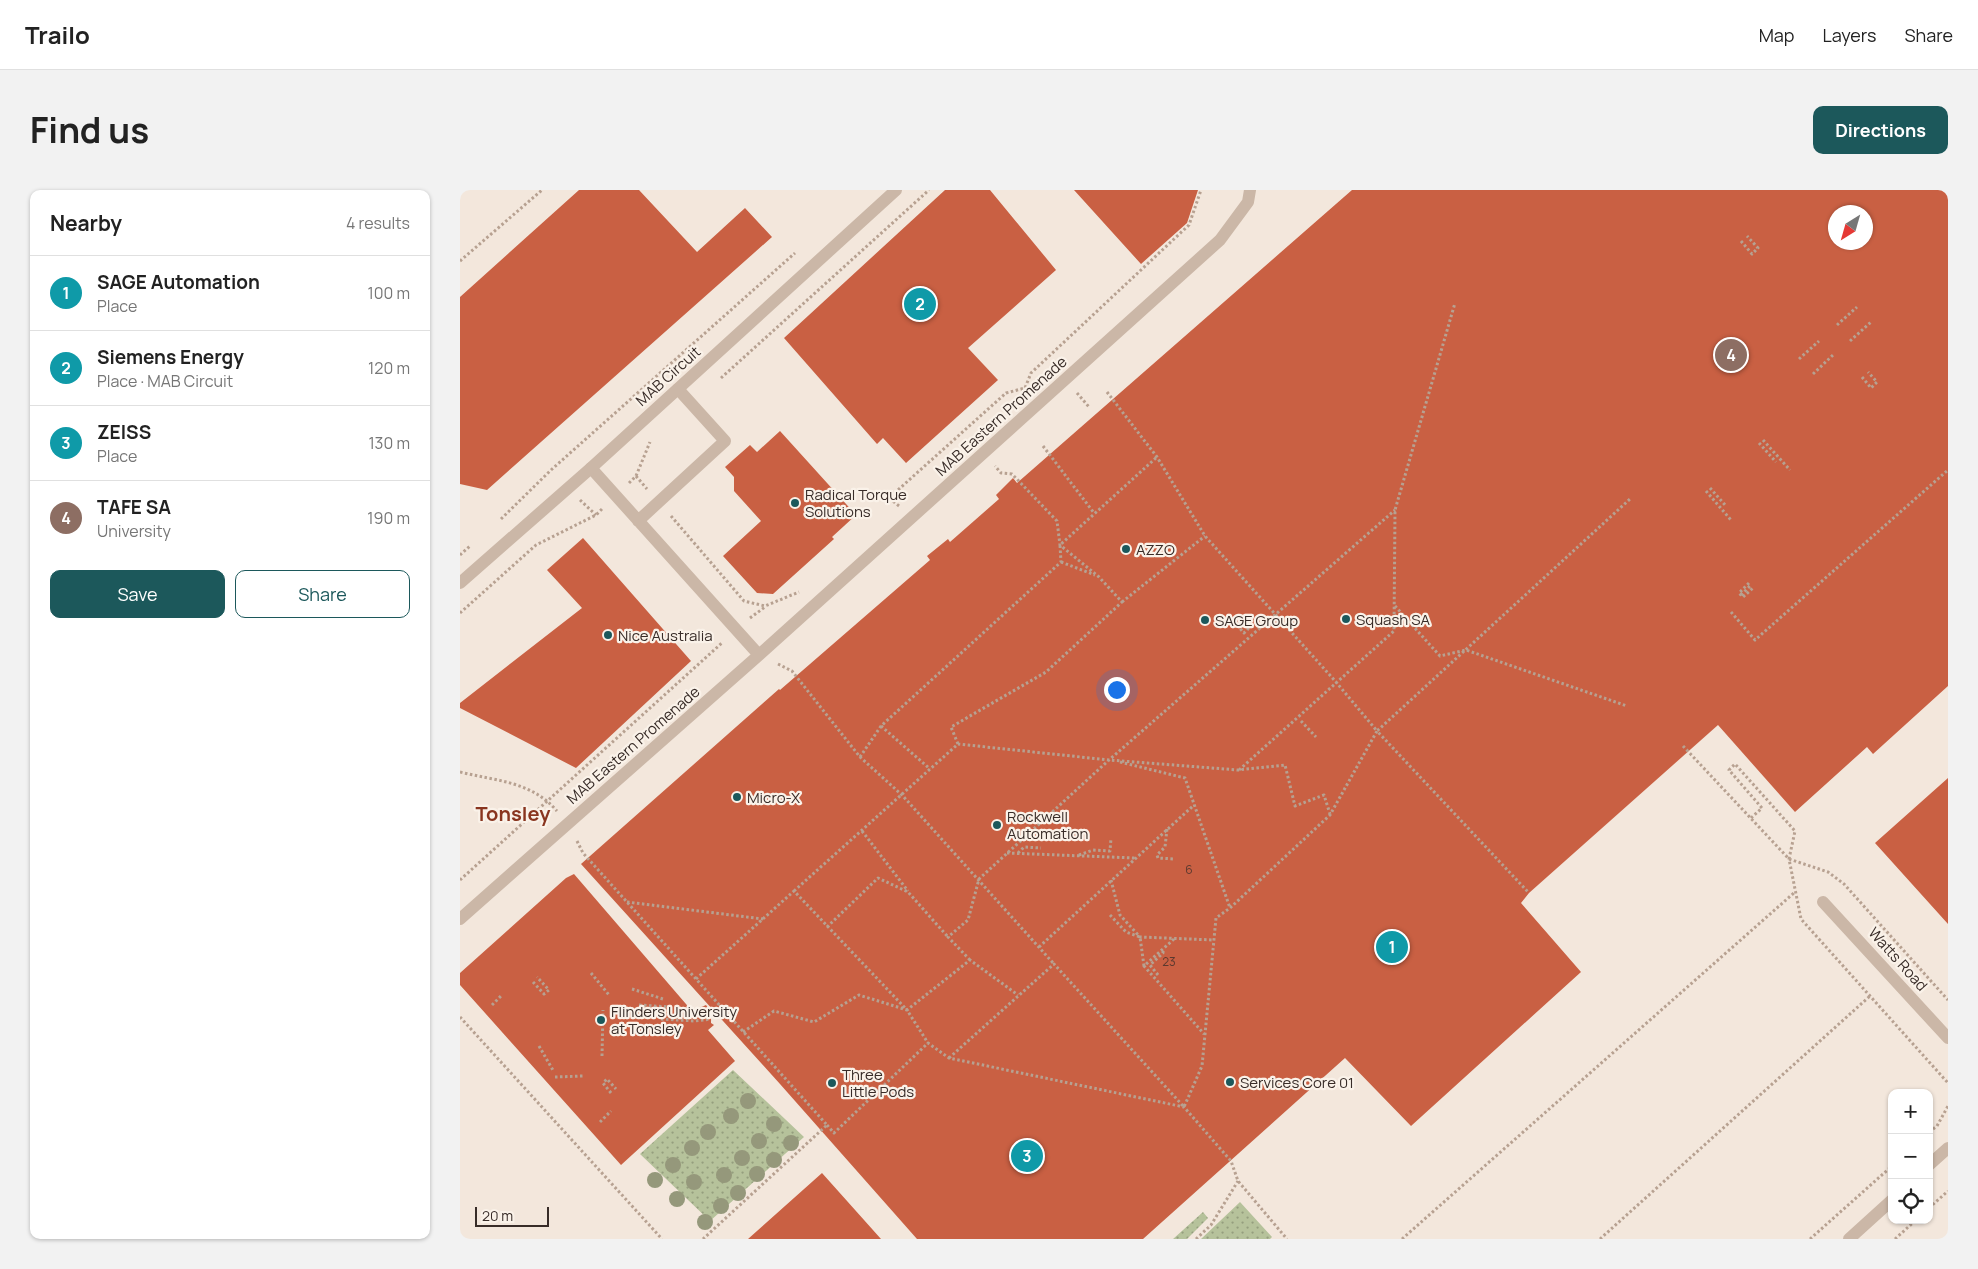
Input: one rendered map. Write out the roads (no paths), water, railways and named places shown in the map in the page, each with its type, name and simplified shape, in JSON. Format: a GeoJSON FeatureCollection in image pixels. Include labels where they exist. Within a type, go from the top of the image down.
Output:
{"type":"FeatureCollection","features":[{"type":"Feature","properties":{"kind":"street","name":"MAB Circuit"},"geometry":{"type":"LineString","coordinates":[[460,583],[591,468],[896,190]]}},
{"type":"Feature","properties":{"kind":"street","name":"MAB Eastern Promenade"},"geometry":{"type":"LineString","coordinates":[[460,919],[759,655],[1220,240],[1248,202],[1250,190]]}},
{"type":"Feature","properties":{"kind":"street"},"geometry":{"type":"LineString","coordinates":[[638,520],[725,441],[678,389]]}},
{"type":"Feature","properties":{"kind":"street"},"geometry":{"type":"LineString","coordinates":[[591,468],[759,655]]}},
{"type":"Feature","properties":{"kind":"street","name":"Watts Road"},"geometry":{"type":"LineString","coordinates":[[1823,902],[1948,1038]]}},
{"type":"Feature","properties":{"kind":"street"},"geometry":{"type":"LineString","coordinates":[[1933,1161],[1948,1148]]}},
{"type":"Feature","properties":{"kind":"street"},"geometry":{"type":"LineString","coordinates":[[1849,1239],[1888,1204]]}},
{"type":"Feature","properties":{"kind":"place","name":"Siemens Energy"},"geometry":{"type":"Point","coordinates":[920,304]}},
{"type":"Feature","properties":{"kind":"place","name":"TAFE SA"},"geometry":{"type":"Point","coordinates":[1731,355]}},
{"type":"Feature","properties":{"kind":"place","name":"Radical Torque Solutions"},"geometry":{"type":"Point","coordinates":[795,503]}},
{"type":"Feature","properties":{"kind":"place","name":"AZZO"},"geometry":{"type":"Point","coordinates":[1126,549]}},
{"type":"Feature","properties":{"kind":"place","name":"Squash SA"},"geometry":{"type":"Point","coordinates":[1346,619]}},
{"type":"Feature","properties":{"kind":"place","name":"SAGE Group"},"geometry":{"type":"Point","coordinates":[1205,620]}},
{"type":"Feature","properties":{"kind":"place","name":"Nice Australia"},"geometry":{"type":"Point","coordinates":[608,635]}},
{"type":"Feature","properties":{"kind":"place","name":"Micro-X"},"geometry":{"type":"Point","coordinates":[737,797]}},
{"type":"Feature","properties":{"kind":"place","name":"Rockwell Automation"},"geometry":{"type":"Point","coordinates":[997,825]}},
{"type":"Feature","properties":{"kind":"place","name":"SAGE Automation"},"geometry":{"type":"Point","coordinates":[1392,947]}},
{"type":"Feature","properties":{"kind":"place","name":"Flinders University at Tonsley"},"geometry":{"type":"Point","coordinates":[601,1020]}},
{"type":"Feature","properties":{"kind":"place","name":"Services Core 01"},"geometry":{"type":"Point","coordinates":[1230,1082]}},
{"type":"Feature","properties":{"kind":"place","name":"Three Little Pods"},"geometry":{"type":"Point","coordinates":[832,1083]}},
{"type":"Feature","properties":{"kind":"place","name":"ZEISS"},"geometry":{"type":"Point","coordinates":[1027,1156]}},
{"type":"Feature","properties":{"kind":"district","name":"Tonsley"},"geometry":{"type":"Point","coordinates":[513,813]}}]}
